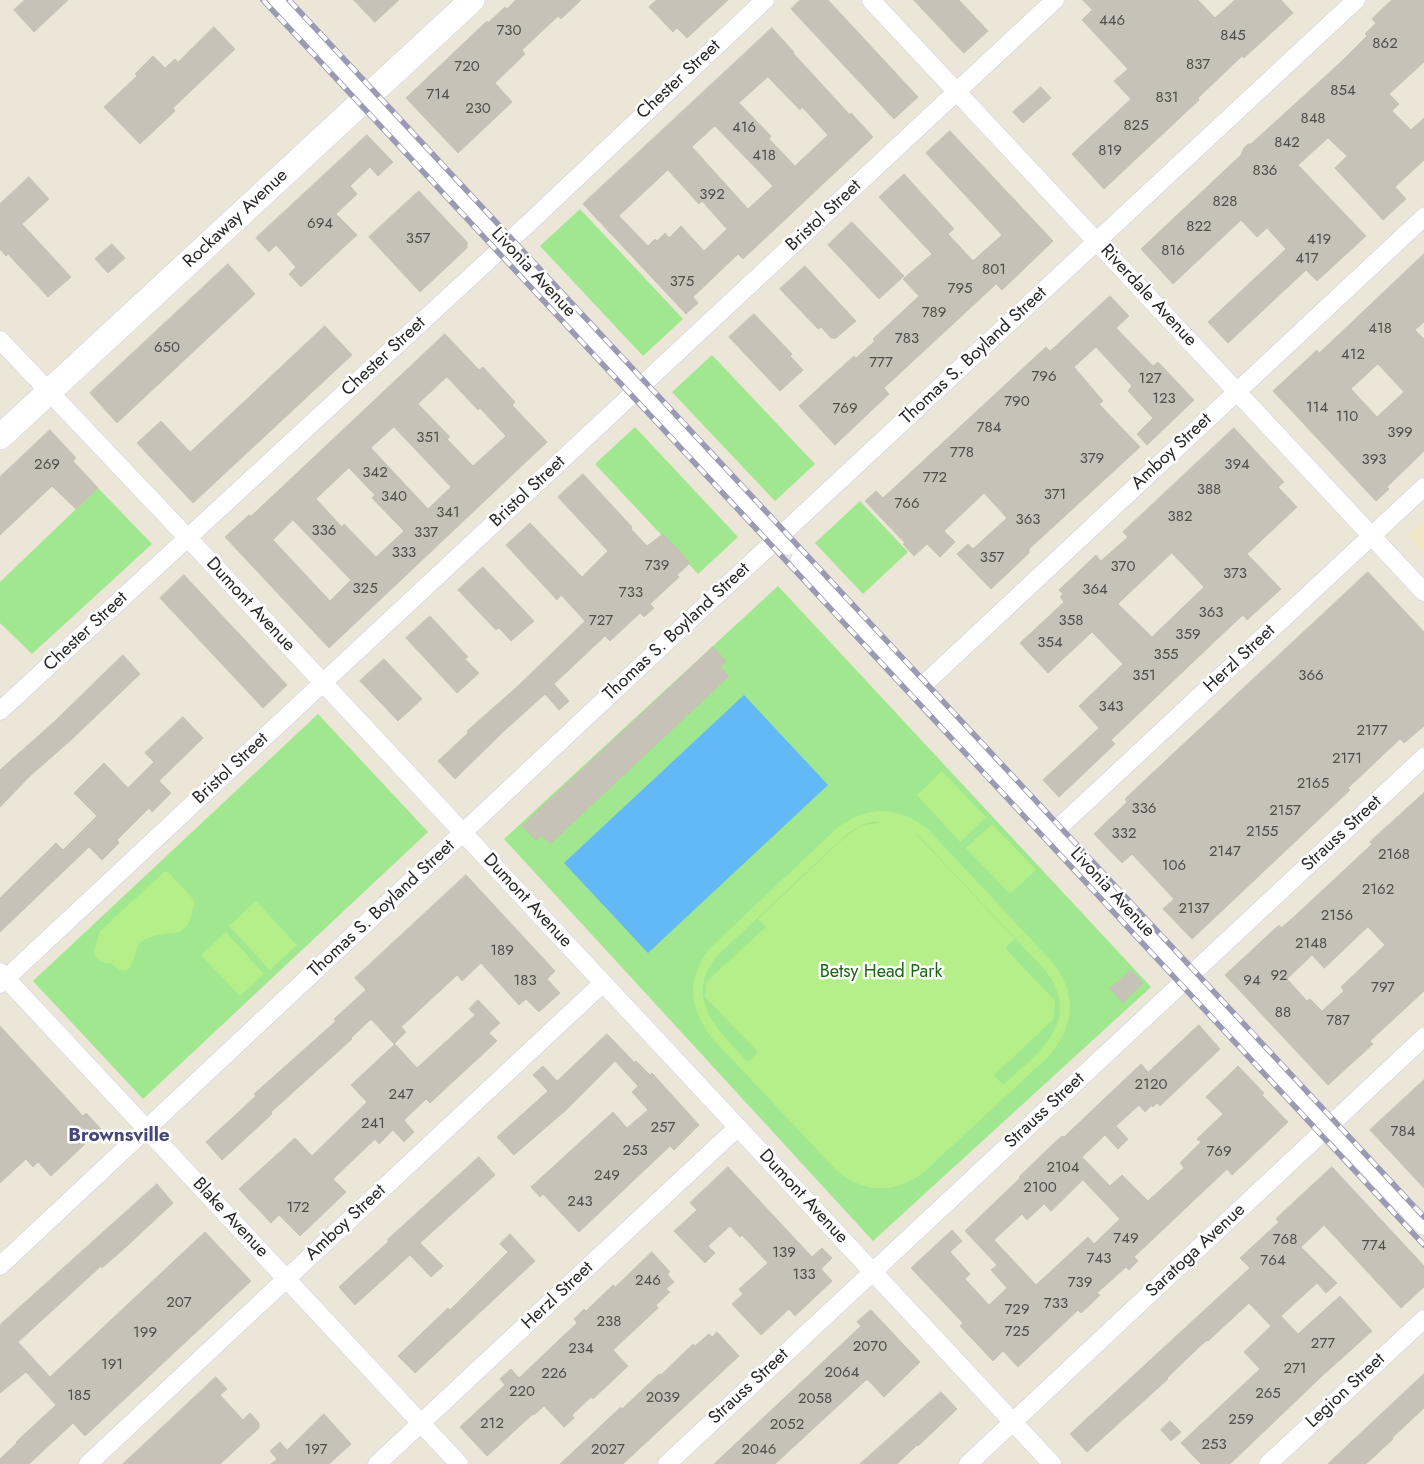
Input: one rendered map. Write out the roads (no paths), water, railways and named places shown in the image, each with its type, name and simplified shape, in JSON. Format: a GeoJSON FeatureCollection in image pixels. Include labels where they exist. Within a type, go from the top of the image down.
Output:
{"type":"FeatureCollection","features":[{"type":"Feature","properties":{"kind":"street","name":"Livonia Avenue"},"geometry":{"type":"LineString","coordinates":[[278,0],[1055,831],[1189,977],[1424,1226]]}},
{"type":"Feature","properties":{"kind":"street","name":"Rockaway Avenue"},"geometry":{"type":"LineString","coordinates":[[0,437],[472,0]]}},
{"type":"Feature","properties":{"kind":"street","name":"Chester Street"},"geometry":{"type":"LineString","coordinates":[[0,711],[506,243],[765,0]]}},
{"type":"Feature","properties":{"kind":"street","name":"Riverdale Avenue"},"geometry":{"type":"LineString","coordinates":[[871,0],[1424,592]]}},
{"type":"Feature","properties":{"kind":"street","name":"Bristol Street"},"geometry":{"type":"LineString","coordinates":[[2,978],[323,683],[1055,0]]}},
{"type":"Feature","properties":{"kind":"street","name":"Thomas S. Boyland Street"},"geometry":{"type":"LineString","coordinates":[[0,1266],[463,833],[789,547],[1097,241],[1356,0]]}},
{"type":"Feature","properties":{"kind":"street","name":"Amboy Street"},"geometry":{"type":"LineString","coordinates":[[920,688],[1424,217]]}},
{"type":"Feature","properties":{"kind":"street","name":"Dumont Avenue"},"geometry":{"type":"LineString","coordinates":[[0,340],[188,538],[1052,1464]]}},
{"type":"Feature","properties":{"kind":"street","name":"Herzl Street"},"geometry":{"type":"LineString","coordinates":[[1055,831],[1424,487]]}},
{"type":"Feature","properties":{"kind":"street","name":"Strauss Street"},"geometry":{"type":"LineString","coordinates":[[667,1464],[1424,757]]}},
{"type":"Feature","properties":{"kind":"street","name":"Blake Avenue"},"geometry":{"type":"LineString","coordinates":[[2,978],[459,1464]]}},
{"type":"Feature","properties":{"kind":"street","name":"Amboy Street"},"geometry":{"type":"LineString","coordinates":[[88,1464],[603,983]]}},
{"type":"Feature","properties":{"kind":"street","name":"Saratoga Avenue"},"geometry":{"type":"LineString","coordinates":[[968,1464],[1424,1037]]}},
{"type":"Feature","properties":{"kind":"street","name":"Herzl Street"},"geometry":{"type":"LineString","coordinates":[[377,1464],[738,1127]]}},
{"type":"Feature","properties":{"kind":"street","name":"Legion Street"},"geometry":{"type":"LineString","coordinates":[[1268,1464],[1424,1318]]}},
{"type":"Feature","properties":{"kind":"water"},"geometry":{"type":"Polygon","coordinates":[[[744,695],[828,785],[648,953],[564,863],[744,695]]]}},
{"type":"Feature","properties":{"kind":"railway"},"geometry":{"type":"LineString","coordinates":[[263,0],[1424,1245]]}},
{"type":"Feature","properties":{"kind":"railway"},"geometry":{"type":"LineString","coordinates":[[289,0],[1424,1217]]}},
{"type":"Feature","properties":{"kind":"district","name":"Brownsville"},"geometry":{"type":"Point","coordinates":[119,1136]}},
{"type":"Feature","properties":{"kind":"park label","name":"Betsy Head Park"},"geometry":{"type":"Point","coordinates":[881,973]}}]}
